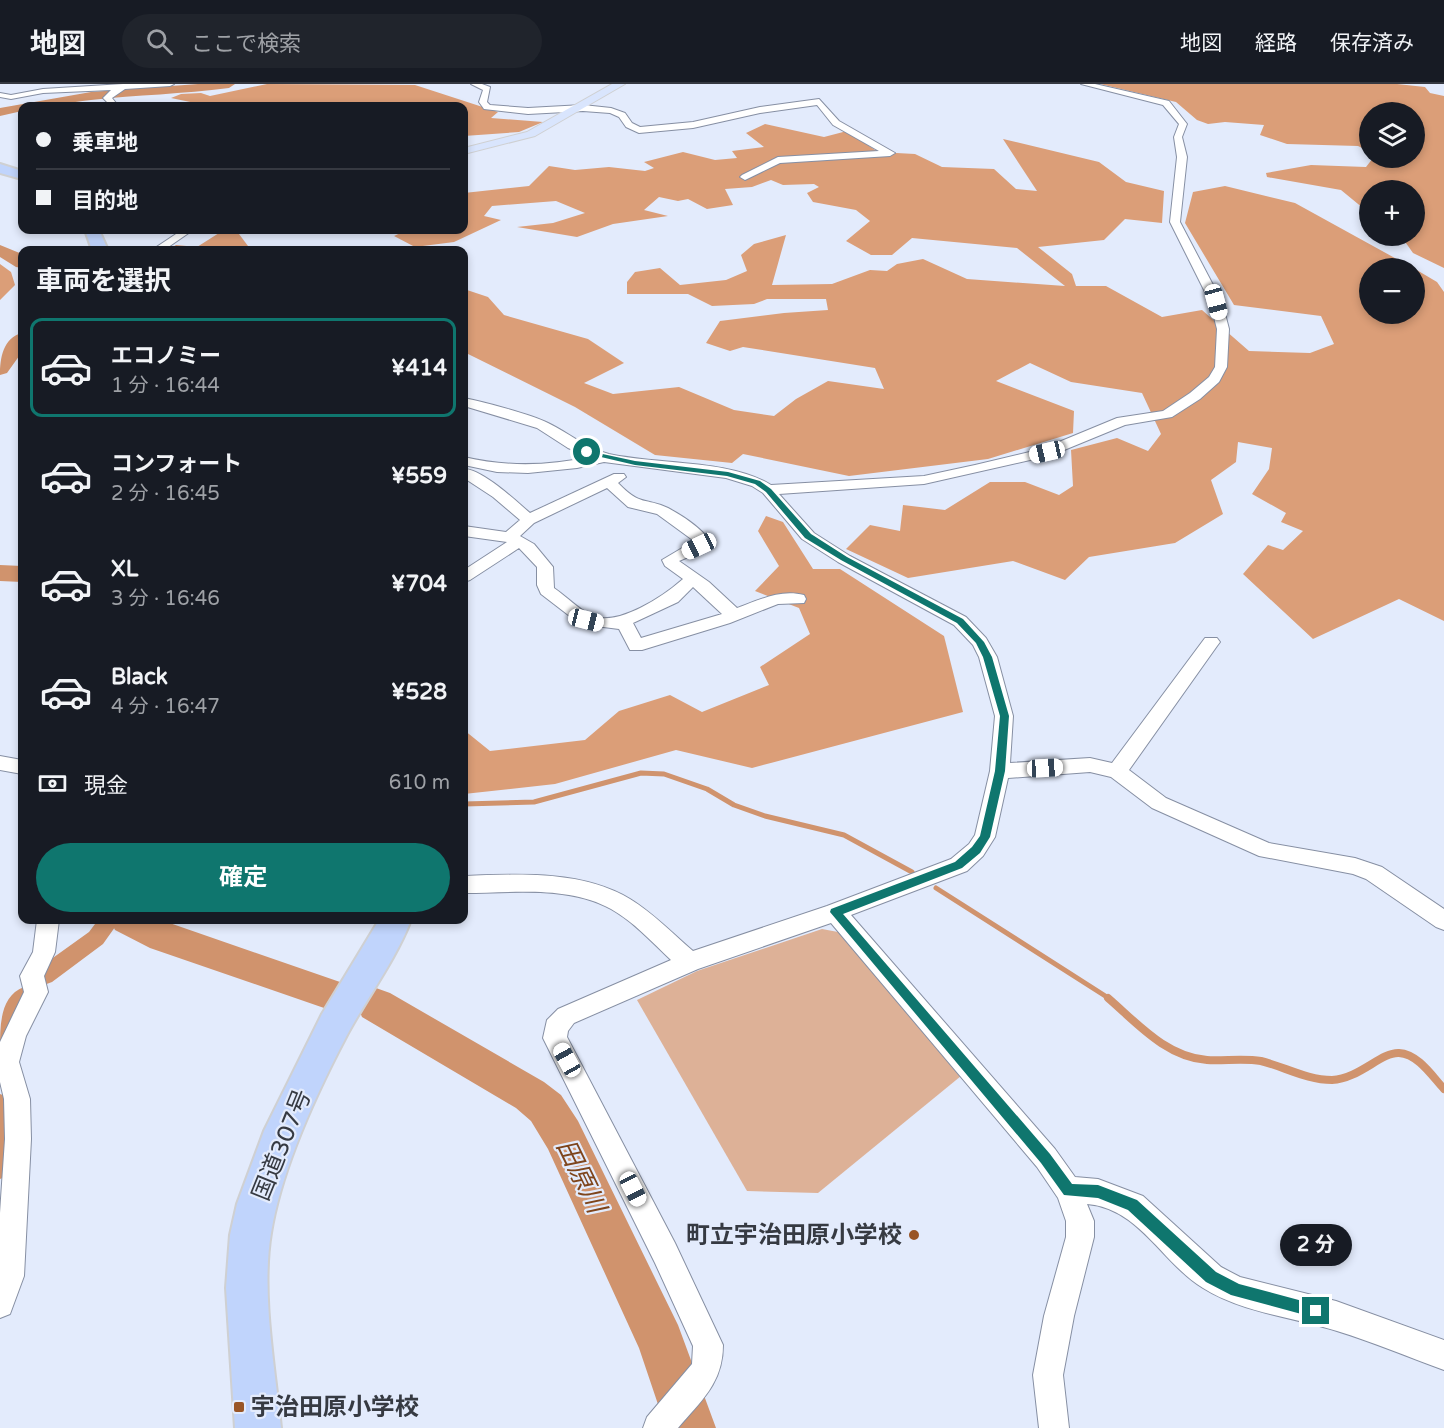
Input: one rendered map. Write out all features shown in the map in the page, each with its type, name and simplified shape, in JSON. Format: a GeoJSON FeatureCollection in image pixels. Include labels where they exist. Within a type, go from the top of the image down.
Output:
{"type":"FeatureCollection","features":[{"type":"Feature","properties":{"kind":"highway"},"geometry":{"type":"LineString","coordinates":[[0,168],[18,174]]}},
{"type":"Feature","properties":{"kind":"highway","name":"国道307号"},"geometry":{"type":"LineString","coordinates":[[258,1428],[247,1288],[250,1235],[256,1204],[277,1144],[334,1025],[393,924]]}},
{"type":"Feature","properties":{"kind":"main road"},"geometry":{"type":"LineString","coordinates":[[468,150],[531,134],[620,84]]}},
{"type":"Feature","properties":{"kind":"street"},"geometry":{"type":"LineString","coordinates":[[11,97],[43,91],[170,84]]}},
{"type":"Feature","properties":{"kind":"street"},"geometry":{"type":"LineString","coordinates":[[475,84],[485,86],[487,89],[483,102],[487,106],[528,111],[577,109],[617,113],[622,115],[629,125],[639,130],[693,125],[760,110],[819,102],[836,123],[890,153],[778,160],[745,177]]}},
{"type":"Feature","properties":{"kind":"street"},"geometry":{"type":"LineString","coordinates":[[768,490],[924,480],[1047,452],[1122,421],[1168,413],[1189,402],[1214,379],[1221,367],[1223,329],[1216,302],[1175,222],[1182,157],[1178,137],[1183,124],[1166,103],[1085,84]]}},
{"type":"Feature","properties":{"kind":"street"},"geometry":{"type":"LineString","coordinates":[[111,102],[107,98],[124,85]]}},
{"type":"Feature","properties":{"kind":"street"},"geometry":{"type":"LineString","coordinates":[[0,95],[29,102]]}},
{"type":"Feature","properties":{"kind":"street"},"geometry":{"type":"LineString","coordinates":[[167,246],[183,234]]}},
{"type":"Feature","properties":{"kind":"street"},"geometry":{"type":"LineString","coordinates":[[468,403],[542,425],[573,445],[603,457],[639,464],[728,474],[757,483],[768,490],[808,536],[844,559],[960,621],[980,642],[988,657],[1004,716],[1000,771],[985,837],[968,858],[945,872],[690,962],[566,1016],[560,1021],[554,1033],[708,1345],[705,1372],[663,1422]]}},
{"type":"Feature","properties":{"kind":"street"},"geometry":{"type":"LineString","coordinates":[[468,469],[531,470],[593,461],[603,457]]}},
{"type":"Feature","properties":{"kind":"street"},"geometry":{"type":"LineString","coordinates":[[468,574],[515,538],[529,520],[610,483],[639,464]]}},
{"type":"Feature","properties":{"kind":"street"},"geometry":{"type":"LineString","coordinates":[[468,469],[529,520]]}},
{"type":"Feature","properties":{"kind":"street"},"geometry":{"type":"LineString","coordinates":[[610,483],[633,504],[662,511],[698,536],[702,541],[699,546],[670,560],[675,568],[692,579],[734,615]]}},
{"type":"Feature","properties":{"kind":"street"},"geometry":{"type":"LineString","coordinates":[[468,535],[515,538],[545,567],[547,590],[578,615],[601,623],[620,623],[672,598],[692,579]]}},
{"type":"Feature","properties":{"kind":"street"},"geometry":{"type":"LineString","coordinates":[[620,623],[628,628],[636,646],[777,599],[798,599]]}},
{"type":"Feature","properties":{"kind":"street"},"geometry":{"type":"LineString","coordinates":[[1117,771],[1211,642]]}},
{"type":"Feature","properties":{"kind":"street"},"geometry":{"type":"LineString","coordinates":[[0,763],[18,766]]}},
{"type":"Feature","properties":{"kind":"street"},"geometry":{"type":"LineString","coordinates":[[1000,771],[1090,765],[1117,771],[1159,803],[1266,850],[1355,866],[1374,873],[1444,921]]}},
{"type":"Feature","properties":{"kind":"street"},"geometry":{"type":"LineString","coordinates":[[468,884],[559,886],[603,896],[619,903],[690,962]]}},
{"type":"Feature","properties":{"kind":"street"},"geometry":{"type":"LineString","coordinates":[[835,912],[1046,1158],[1068,1190],[1080,1221],[1080,1237],[1059,1316],[1048,1375],[1054,1428]]}},
{"type":"Feature","properties":{"kind":"street"},"geometry":{"type":"LineString","coordinates":[[0,1304],[10,1276],[18,1139],[17,1099],[7,1062],[15,1035],[36,992],[32,976],[44,952],[48,924]]}},
{"type":"Feature","properties":{"kind":"street"},"geometry":{"type":"LineString","coordinates":[[1068,1190],[1098,1192],[1133,1204],[1211,1277],[1236,1290],[1336,1316],[1444,1355]]}},
{"type":"Feature","properties":{"kind":"shaded area"},"geometry":{"type":"Polygon","coordinates":[[[267,84],[415,85],[467,102],[190,102],[171,98],[181,94],[201,93],[210,96],[267,84]]]}},
{"type":"Feature","properties":{"kind":"shaded area"},"geometry":{"type":"Polygon","coordinates":[[[1100,84],[1397,84],[1425,87],[1430,93],[1444,96],[1444,268],[1413,253],[1408,246],[1425,246],[1425,180],[1359,180],[1359,205],[1341,190],[1267,177],[1266,173],[1311,165],[1425,168],[1425,102],[1359,102],[1359,146],[1287,144],[1260,135],[1264,125],[1225,122],[1208,124],[1197,120],[1176,102],[1100,84]]]}},
{"type":"Feature","properties":{"kind":"shaded area"},"geometry":{"type":"Polygon","coordinates":[[[468,102],[498,112],[491,118],[543,122],[519,132],[468,136],[468,102]]]}},
{"type":"Feature","properties":{"kind":"shaded area"},"geometry":{"type":"Polygon","coordinates":[[[765,124],[824,137],[847,131],[878,152],[915,154],[942,167],[994,169],[1016,189],[1037,191],[1003,139],[1099,162],[1126,182],[1164,191],[1162,223],[1125,219],[1104,240],[1038,247],[1072,274],[1076,286],[1106,286],[1162,317],[1202,310],[1249,351],[1310,353],[1334,344],[1321,316],[1234,305],[1185,223],[1193,192],[1225,186],[1295,203],[1359,238],[1359,246],[1373,246],[1395,258],[1359,258],[1359,324],[1425,324],[1425,275],[1437,282],[1444,292],[1444,621],[1399,599],[1313,639],[1243,574],[1268,545],[1283,550],[1303,531],[1281,522],[1286,513],[1252,494],[1269,469],[1272,448],[1238,442],[1236,462],[1211,480],[1223,514],[1175,543],[1089,557],[1065,580],[1013,561],[908,578],[846,549],[870,525],[900,531],[903,505],[945,510],[990,482],[1025,482],[1059,495],[1073,486],[1071,450],[1117,438],[1148,451],[1161,434],[1142,393],[1071,382],[1030,363],[996,381],[1074,411],[1073,433],[988,459],[849,476],[743,454],[732,463],[655,455],[575,407],[468,354],[468,290],[488,297],[504,315],[588,339],[624,363],[584,383],[613,394],[679,387],[734,410],[774,416],[796,399],[828,381],[884,389],[875,368],[743,347],[730,351],[706,343],[720,321],[828,310],[826,299],[767,299],[754,304],[712,306],[688,294],[627,294],[627,282],[635,272],[660,268],[680,285],[726,280],[747,271],[741,255],[754,244],[786,235],[772,285],[832,284],[870,270],[887,271],[897,264],[923,259],[967,279],[1065,286],[1017,248],[912,238],[892,255],[871,255],[846,241],[870,221],[856,210],[813,202],[807,193],[819,187],[814,184],[783,185],[771,180],[752,187],[725,189],[733,205],[707,209],[688,199],[678,201],[659,197],[644,210],[668,216],[613,224],[577,237],[517,227],[553,223],[585,213],[556,201],[492,206],[484,216],[501,220],[454,242],[413,246],[394,236],[398,234],[468,234],[468,193],[529,186],[549,166],[575,170],[609,167],[645,171],[654,168],[644,162],[683,152],[715,160],[737,158],[732,151],[764,147],[746,133],[765,124]]]}},
{"type":"Feature","properties":{"kind":"shaded area"},"geometry":{"type":"Polygon","coordinates":[[[217,234],[239,234],[248,246],[199,246],[217,234]]]}},
{"type":"Feature","properties":{"kind":"shaded area"},"geometry":{"type":"Polygon","coordinates":[[[0,264],[11,272],[15,285],[0,300],[0,264]]]}},
{"type":"Feature","properties":{"kind":"shaded area"},"geometry":{"type":"Polygon","coordinates":[[[766,516],[783,522],[813,569],[840,569],[944,636],[963,712],[752,768],[676,750],[555,784],[468,794],[468,733],[490,751],[585,740],[619,711],[670,695],[702,712],[769,685],[760,667],[810,634],[799,608],[755,591],[779,566],[758,531],[766,516]]]}},
{"type":"Feature","properties":{"kind":"shaded area"},"geometry":{"type":"Polygon","coordinates":[[[822,929],[838,932],[961,1076],[818,1193],[747,1191],[637,1000],[697,971],[822,929]]]}},
{"type":"Feature","properties":{"kind":"waterway"},"geometry":{"type":"LineString","coordinates":[[53,102],[91,96],[174,91],[229,84]]}},
{"type":"Feature","properties":{"kind":"waterway"},"geometry":{"type":"LineString","coordinates":[[0,112],[18,108]]}},
{"type":"Feature","properties":{"kind":"waterway","name":"田原川"},"geometry":{"type":"LineString","coordinates":[[0,250],[18,260]]}},
{"type":"Feature","properties":{"kind":"waterway","name":"田原川"},"geometry":{"type":"LineString","coordinates":[[0,369],[18,344]]}},
{"type":"Feature","properties":{"kind":"waterway","name":"田原川"},"geometry":{"type":"LineString","coordinates":[[0,573],[18,574]]}},
{"type":"Feature","properties":{"kind":"waterway"},"geometry":{"type":"LineString","coordinates":[[468,804],[534,802],[641,773],[664,774],[707,789],[734,805],[765,816],[844,835],[912,872]]}},
{"type":"Feature","properties":{"kind":"waterway"},"geometry":{"type":"LineString","coordinates":[[936,888],[1110,999]]}},
{"type":"Feature","properties":{"kind":"waterway"},"geometry":{"type":"LineString","coordinates":[[44,976],[96,938],[107,924]]}},
{"type":"Feature","properties":{"kind":"waterway","name":"田原川"},"geometry":{"type":"LineString","coordinates":[[136,924],[163,937],[327,993]]}},
{"type":"Feature","properties":{"kind":"waterway"},"geometry":{"type":"LineString","coordinates":[[0,1039],[10,1014],[24,996]]}},
{"type":"Feature","properties":{"kind":"waterway"},"geometry":{"type":"LineString","coordinates":[[1108,998],[1165,1046],[1192,1058],[1261,1061],[1305,1076],[1332,1080],[1342,1079],[1385,1057],[1399,1053],[1418,1061],[1444,1089]]}},
{"type":"Feature","properties":{"kind":"waterway","name":"田原川"},"geometry":{"type":"LineString","coordinates":[[376,1005],[530,1095],[546,1108],[563,1135],[661,1342],[691,1428]]}},
{"type":"Feature","properties":{"kind":"waterway"},"geometry":{"type":"LineString","coordinates":[[0,1105],[2,1119],[0,1167]]}},
{"type":"Feature","properties":{"kind":"place","name":"町立宇治田原小学校"},"geometry":{"type":"Point","coordinates":[914,1235]}},
{"type":"Feature","properties":{"kind":"place","name":"宇治田原小学校"},"geometry":{"type":"Point","coordinates":[239,1407]}},
{"type":"Feature","properties":{"kind":"route"},"geometry":{"type":"LineString","coordinates":[[587,452],[635,463],[728,474],[757,483],[768,490],[780,507],[808,536],[844,559],[887,579],[960,621],[980,642],[988,657],[1004,716],[1000,771],[985,837],[968,858],[945,872],[835,912],[1046,1158],[1068,1190],[1098,1192],[1133,1204],[1211,1277],[1236,1290],[1316,1311]]}}]}
